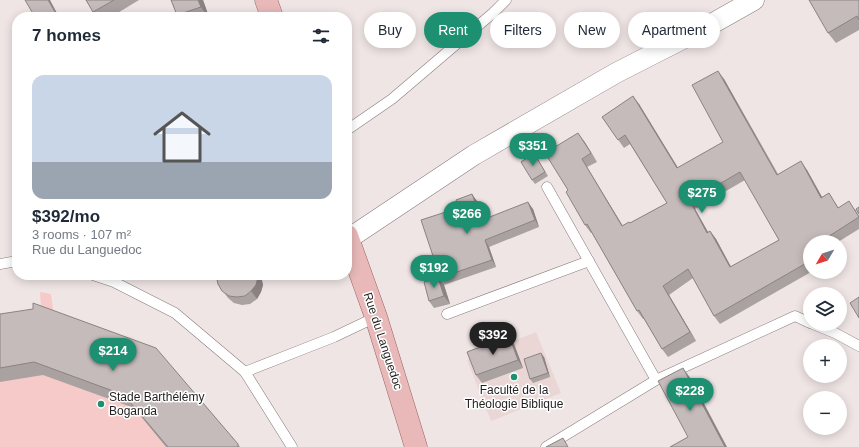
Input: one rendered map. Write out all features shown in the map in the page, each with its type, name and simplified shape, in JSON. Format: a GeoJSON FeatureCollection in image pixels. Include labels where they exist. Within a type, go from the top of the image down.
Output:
{"type":"FeatureCollection","features":[{"type":"Feature","properties":{"kind":"main road"},"geometry":{"type":"LineString","coordinates":[[266,0],[270,12]]}},
{"type":"Feature","properties":{"kind":"main road","name":"Rue du Languedoc"},"geometry":{"type":"LineString","coordinates":[[352,249],[376,317],[416,447]]}},
{"type":"Feature","properties":{"kind":"street"},"geometry":{"type":"LineString","coordinates":[[352,235],[474,155],[616,73],[708,26],[754,0]]}},
{"type":"Feature","properties":{"kind":"lane"},"geometry":{"type":"LineString","coordinates":[[352,127],[392,99],[493,13],[506,0]]}},
{"type":"Feature","properties":{"kind":"lane"},"geometry":{"type":"LineString","coordinates":[[547,187],[656,380]]}},
{"type":"Feature","properties":{"kind":"lane"},"geometry":{"type":"LineString","coordinates":[[447,314],[589,261]]}},
{"type":"Feature","properties":{"kind":"lane"},"geometry":{"type":"LineString","coordinates":[[0,264],[12,262]]}},
{"type":"Feature","properties":{"kind":"lane"},"geometry":{"type":"LineString","coordinates":[[108,280],[175,314],[245,372],[292,447]]}},
{"type":"Feature","properties":{"kind":"lane"},"geometry":{"type":"LineString","coordinates":[[546,447],[656,380],[795,316],[803,320]]}},
{"type":"Feature","properties":{"kind":"lane"},"geometry":{"type":"LineString","coordinates":[[245,372],[334,337],[376,317]]}},
{"type":"Feature","properties":{"kind":"lane"},"geometry":{"type":"LineString","coordinates":[[830,331],[859,346]]}},
{"type":"Feature","properties":{"kind":"shaded area","name":"Stade Barthélémy Boganda"},"geometry":{"type":"Polygon","coordinates":[[[40,292],[51,294],[55,325],[238,447],[0,447],[0,329],[42,322],[40,292]]]}},
{"type":"Feature","properties":{"kind":"shaded area","name":"Faculté de la Théologie Biblique"},"geometry":{"type":"Polygon","coordinates":[[[536,332],[561,393],[491,421],[467,360],[536,332]]]}},
{"type":"Feature","properties":{"kind":"building"},"geometry":{"type":"Polygon","coordinates":[[[25,0],[48,0],[55,12],[32,12],[25,0]]]}},
{"type":"Feature","properties":{"kind":"building"},"geometry":{"type":"Polygon","coordinates":[[[86,0],[114,0],[93,12],[86,0]]]}},
{"type":"Feature","properties":{"kind":"building"},"geometry":{"type":"Polygon","coordinates":[[[171,0],[198,0],[201,7],[186,12],[176,12],[171,0]]]}},
{"type":"Feature","properties":{"kind":"building"},"geometry":{"type":"Polygon","coordinates":[[[809,0],[859,0],[859,20],[857,16],[828,33],[809,0]]]}},
{"type":"Feature","properties":{"kind":"building"},"geometry":{"type":"Polygon","coordinates":[[[718,71],[777,175],[801,161],[821,198],[829,193],[838,208],[849,201],[859,217],[831,235],[803,235],[803,265],[714,316],[688,269],[663,286],[690,332],[662,349],[639,310],[637,311],[587,224],[585,225],[566,192],[568,190],[545,153],[578,133],[591,153],[582,159],[622,226],[667,203],[625,135],[618,140],[602,117],[633,96],[677,168],[723,142],[692,85],[718,71]],[[740,172],[690,201],[707,233],[710,231],[730,267],[779,240],[740,172]]]}},
{"type":"Feature","properties":{"kind":"building"},"geometry":{"type":"Polygon","coordinates":[[[534,153],[545,172],[532,180],[521,162],[534,153]]]}},
{"type":"Feature","properties":{"kind":"building"},"geometry":{"type":"Polygon","coordinates":[[[472,194],[482,220],[528,202],[535,220],[485,240],[492,260],[432,279],[426,259],[433,256],[421,220],[458,208],[456,200],[472,194]]]}},
{"type":"Feature","properties":{"kind":"building"},"geometry":{"type":"Polygon","coordinates":[[[859,207],[859,214],[856,209],[859,207]]]}},
{"type":"Feature","properties":{"kind":"building"},"geometry":{"type":"Polygon","coordinates":[[[438,278],[444,296],[429,301],[424,282],[438,278]]]}},
{"type":"Feature","properties":{"kind":"building"},"geometry":{"type":"Polygon","coordinates":[[[217,280],[257,280],[256,285],[251,291],[245,296],[237,297],[229,296],[222,291],[217,280]]]}},
{"type":"Feature","properties":{"kind":"building"},"geometry":{"type":"Polygon","coordinates":[[[859,297],[859,318],[850,303],[859,297]]]}},
{"type":"Feature","properties":{"kind":"building"},"geometry":{"type":"Polygon","coordinates":[[[33,303],[156,348],[238,444],[238,447],[168,447],[124,395],[34,362],[0,368],[0,314],[33,309],[33,303]]]}},
{"type":"Feature","properties":{"kind":"building"},"geometry":{"type":"Polygon","coordinates":[[[509,336],[518,360],[476,375],[467,352],[509,336]]]}},
{"type":"Feature","properties":{"kind":"building"},"geometry":{"type":"Polygon","coordinates":[[[541,353],[548,373],[530,379],[524,359],[541,353]]]}},
{"type":"Feature","properties":{"kind":"building"},"geometry":{"type":"Polygon","coordinates":[[[683,368],[725,447],[670,447],[688,437],[658,381],[683,368]]]}},
{"type":"Feature","properties":{"kind":"building"},"geometry":{"type":"Polygon","coordinates":[[[563,438],[568,447],[546,447],[563,438]]]}},
{"type":"Feature","properties":{"kind":"place","name":"Faculté de la Théologie Biblique"},"geometry":{"type":"Point","coordinates":[514,377]}},
{"type":"Feature","properties":{"kind":"place","name":"Stade Barthélémy Boganda"},"geometry":{"type":"Point","coordinates":[101,404]}}]}
